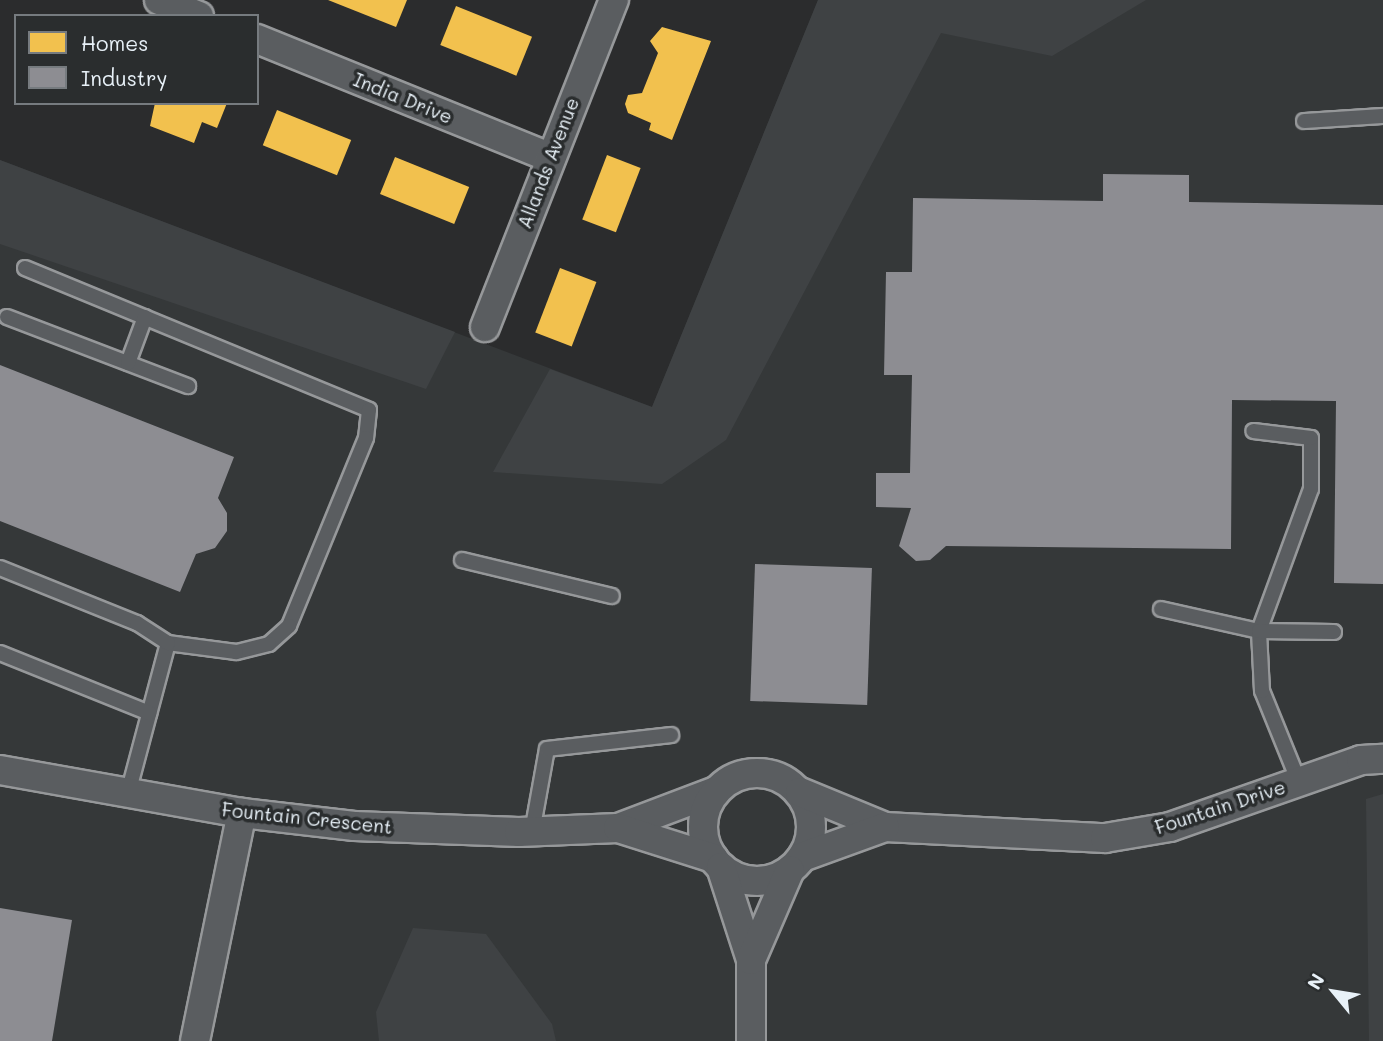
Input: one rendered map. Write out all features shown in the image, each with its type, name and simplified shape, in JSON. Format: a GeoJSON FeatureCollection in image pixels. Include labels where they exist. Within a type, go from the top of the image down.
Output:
{"type":"FeatureCollection","features":[{"type":"Feature","properties":{"kind":"street"},"geometry":{"type":"LineString","coordinates":[[159,0],[194,14]]}},
{"type":"Feature","properties":{"kind":"street","name":"Allands Avenue"},"geometry":{"type":"LineString","coordinates":[[485,327],[549,157],[614,0]]}},
{"type":"Feature","properties":{"kind":"street","name":"India Drive"},"geometry":{"type":"LineString","coordinates":[[259,40],[549,157]]}},
{"type":"Feature","properties":{"kind":"street","name":"Fountain Drive"},"geometry":{"type":"LineString","coordinates":[[800,792],[885,827],[1105,838],[1171,827],[1361,760],[1383,760]]}},
{"type":"Feature","properties":{"kind":"street","name":"Fountain Crescent"},"geometry":{"type":"LineString","coordinates":[[0,770],[242,813],[354,826],[532,832],[618,828],[716,791]]}},
{"type":"Feature","properties":{"kind":"street"},"geometry":{"type":"LineString","coordinates":[[751,960],[812,825],[800,792],[786,780],[749,773],[716,791],[703,825],[751,960],[751,1041]]}},
{"type":"Feature","properties":{"kind":"street"},"geometry":{"type":"LineString","coordinates":[[195,1041],[242,813]]}},
{"type":"Feature","properties":{"kind":"street","name":"Fountain Drive"},"geometry":{"type":"LineString","coordinates":[[796,864],[885,827]]}},
{"type":"Feature","properties":{"kind":"street","name":"Fountain Crescent"},"geometry":{"type":"LineString","coordinates":[[618,828],[717,863]]}},
{"type":"Feature","properties":{"kind":"street"},"geometry":{"type":"LineString","coordinates":[[717,863],[748,880],[796,864]]}},
{"type":"Feature","properties":{"kind":"lane"},"geometry":{"type":"LineString","coordinates":[[1304,121],[1383,116]]}},
{"type":"Feature","properties":{"kind":"lane"},"geometry":{"type":"LineString","coordinates":[[0,568],[137,623],[168,643],[236,652],[269,644],[289,626],[366,439],[369,410],[25,268]]}},
{"type":"Feature","properties":{"kind":"lane"},"geometry":{"type":"LineString","coordinates":[[7,317],[188,386]]}},
{"type":"Feature","properties":{"kind":"lane"},"geometry":{"type":"LineString","coordinates":[[128,363],[145,317]]}},
{"type":"Feature","properties":{"kind":"lane"},"geometry":{"type":"LineString","coordinates":[[1253,431],[1311,438],[1311,489],[1259,631],[1262,691],[1299,782]]}},
{"type":"Feature","properties":{"kind":"lane"},"geometry":{"type":"LineString","coordinates":[[462,560],[612,596]]}},
{"type":"Feature","properties":{"kind":"lane"},"geometry":{"type":"LineString","coordinates":[[1161,609],[1259,631],[1334,632]]}},
{"type":"Feature","properties":{"kind":"lane"},"geometry":{"type":"LineString","coordinates":[[128,793],[168,643]]}},
{"type":"Feature","properties":{"kind":"lane"},"geometry":{"type":"LineString","coordinates":[[0,653],[149,713]]}},
{"type":"Feature","properties":{"kind":"lane"},"geometry":{"type":"LineString","coordinates":[[532,832],[547,749],[671,735]]}},
{"type":"Feature","properties":{"kind":"shaded area"},"geometry":{"type":"Polygon","coordinates":[[[818,0],[1383,0],[1383,1041],[0,1041],[0,160],[652,407],[818,0]]]}},
{"type":"Feature","properties":{"kind":"shaded area"},"geometry":{"type":"Polygon","coordinates":[[[818,0],[1146,0],[1052,56],[941,33],[726,440],[662,484],[493,472],[550,369],[652,407],[818,0]]]}},
{"type":"Feature","properties":{"kind":"shaded area"},"geometry":{"type":"Polygon","coordinates":[[[0,160],[455,332],[426,389],[0,244],[0,160]]]}},
{"type":"Feature","properties":{"kind":"shaded area"},"geometry":{"type":"Polygon","coordinates":[[[1383,794],[1383,1041],[1369,1041],[1366,799],[1383,794]]]}},
{"type":"Feature","properties":{"kind":"shaded area"},"geometry":{"type":"Polygon","coordinates":[[[413,928],[486,934],[552,1024],[556,1041],[379,1041],[376,1012],[413,928]]]}},
{"type":"Feature","properties":{"kind":"building: Homes"},"geometry":{"type":"Polygon","coordinates":[[[328,0],[407,0],[396,27],[328,0]]]}},
{"type":"Feature","properties":{"kind":"building: Homes"},"geometry":{"type":"Polygon","coordinates":[[[456,6],[532,37],[516,76],[440,45],[456,6]]]}},
{"type":"Feature","properties":{"kind":"building: Homes"},"geometry":{"type":"Polygon","coordinates":[[[662,27],[711,41],[672,140],[649,130],[651,123],[628,113],[625,104],[628,95],[642,93],[658,53],[650,41],[662,27]]]}},
{"type":"Feature","properties":{"kind":"building: Homes"},"geometry":{"type":"Polygon","coordinates":[[[155,105],[226,105],[217,128],[202,122],[194,143],[150,126],[155,105]]]}},
{"type":"Feature","properties":{"kind":"building: Homes"},"geometry":{"type":"Polygon","coordinates":[[[277,110],[351,140],[337,175],[263,145],[277,110]]]}},
{"type":"Feature","properties":{"kind":"building: Homes"},"geometry":{"type":"Polygon","coordinates":[[[607,155],[641,168],[616,232],[582,219],[607,155]]]}},
{"type":"Feature","properties":{"kind":"building: Homes"},"geometry":{"type":"Polygon","coordinates":[[[395,157],[469,187],[454,224],[380,194],[395,157]]]}},
{"type":"Feature","properties":{"kind":"building: Homes"},"geometry":{"type":"Polygon","coordinates":[[[560,268],[596,282],[572,346],[535,332],[560,268]]]}},
{"type":"Feature","properties":{"kind":"building: Industry"},"geometry":{"type":"Polygon","coordinates":[[[1103,174],[1189,175],[1189,202],[1383,205],[1383,584],[1334,583],[1336,401],[1232,400],[1231,549],[946,546],[930,560],[916,561],[899,546],[911,508],[876,507],[876,473],[910,473],[912,375],[884,375],[886,272],[912,272],[913,198],[1103,201],[1103,174]]]}},
{"type":"Feature","properties":{"kind":"building: Industry"},"geometry":{"type":"Polygon","coordinates":[[[0,365],[234,457],[218,498],[227,513],[227,531],[215,548],[196,554],[180,592],[0,521],[0,365]]]}},
{"type":"Feature","properties":{"kind":"building: Industry"},"geometry":{"type":"Polygon","coordinates":[[[755,564],[872,568],[867,705],[750,701],[755,564]]]}},
{"type":"Feature","properties":{"kind":"building: Industry"},"geometry":{"type":"Polygon","coordinates":[[[0,908],[72,920],[52,1041],[0,1041],[0,908]]]}}]}
